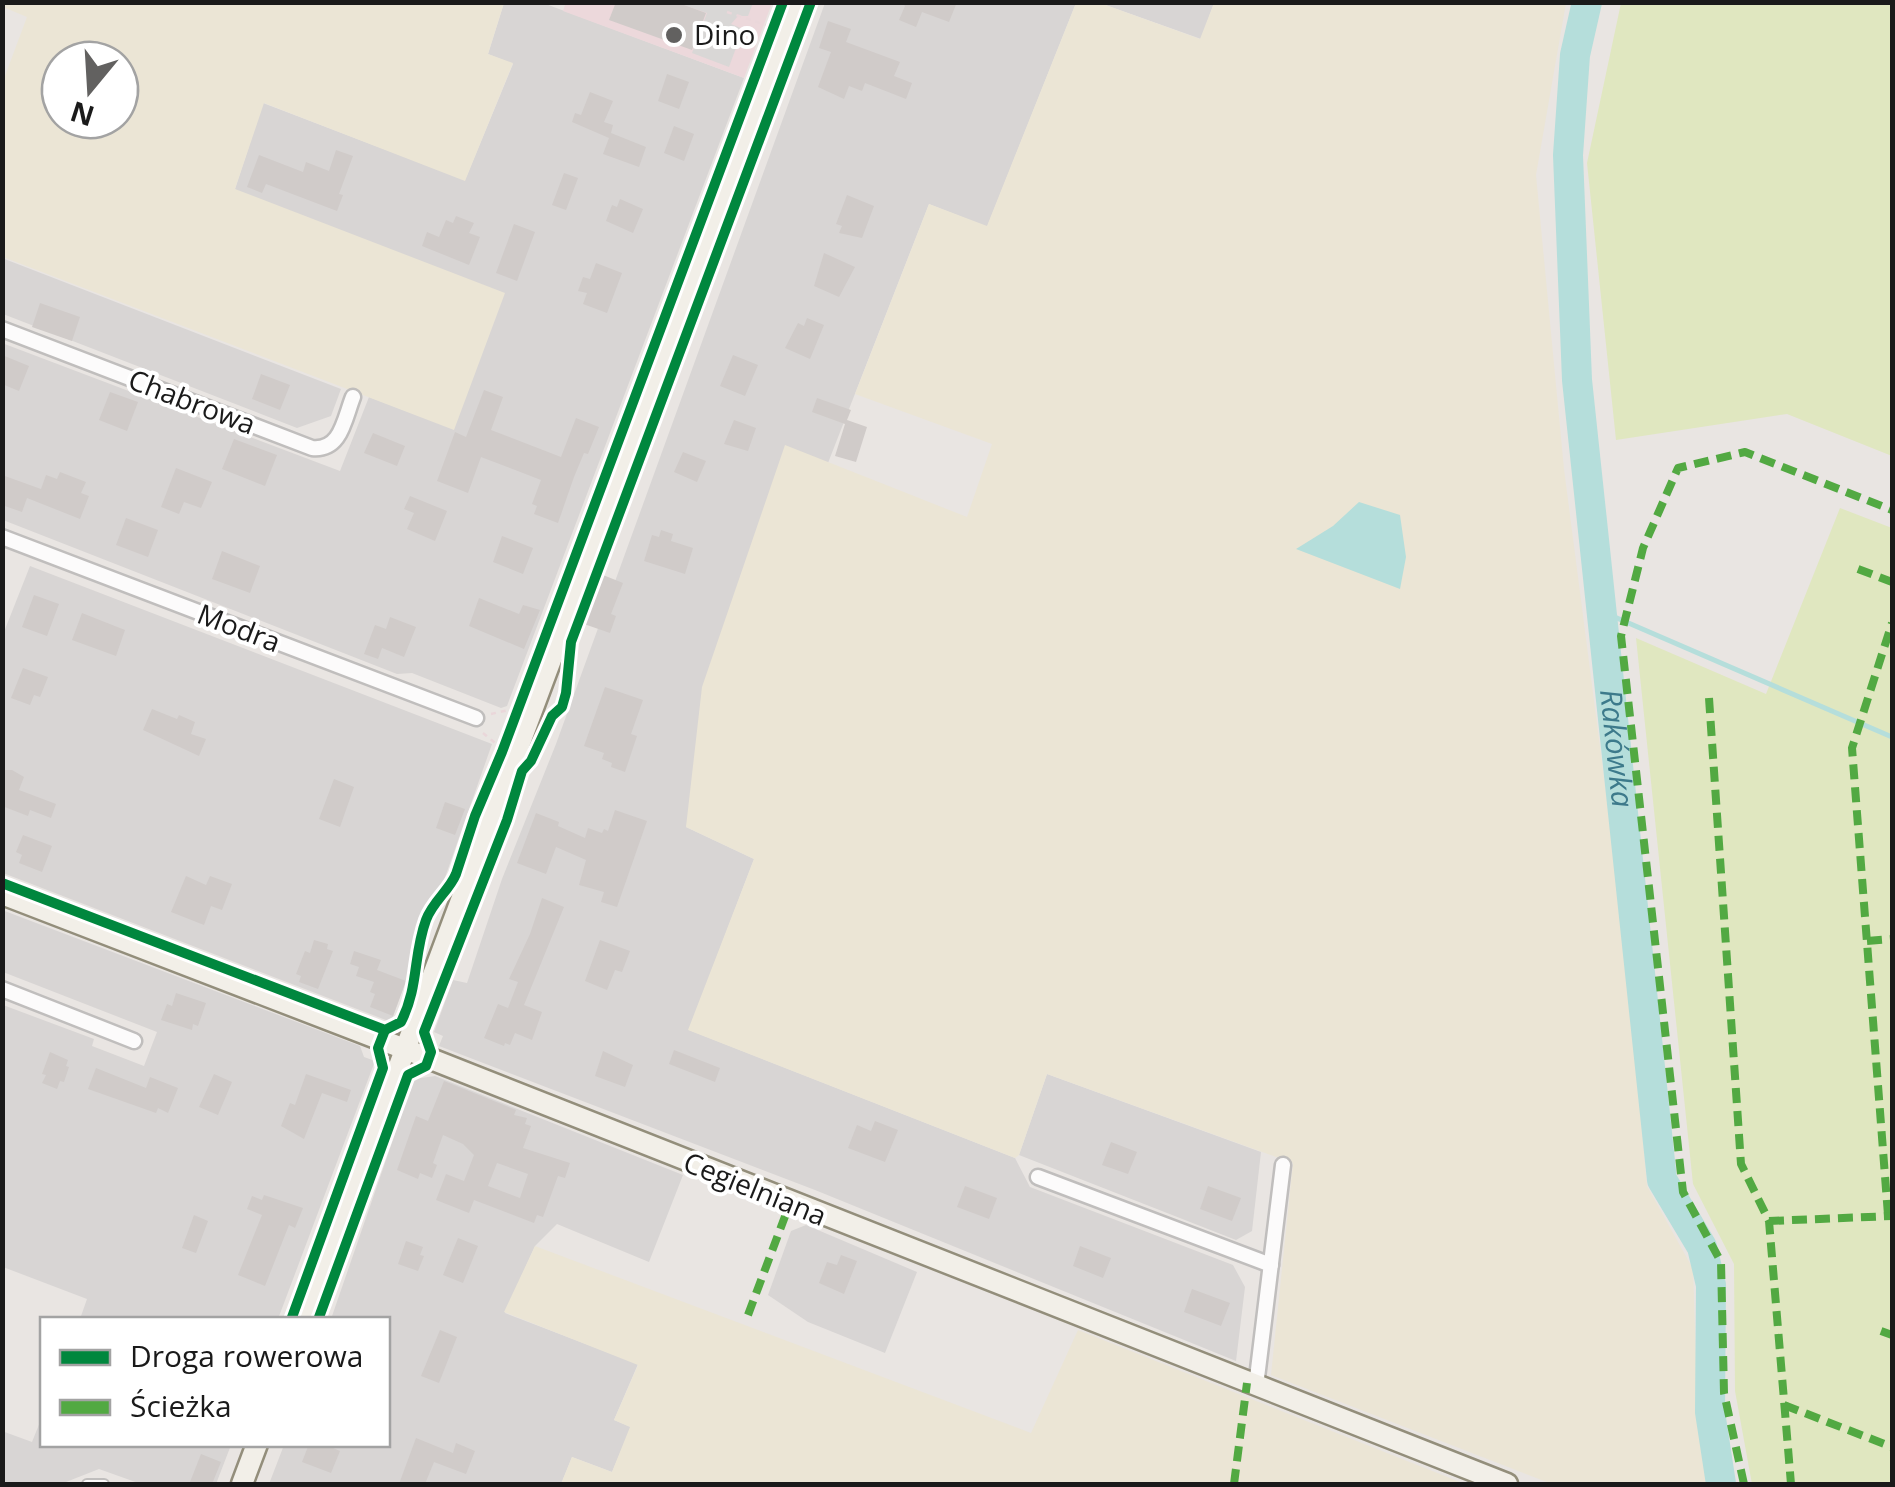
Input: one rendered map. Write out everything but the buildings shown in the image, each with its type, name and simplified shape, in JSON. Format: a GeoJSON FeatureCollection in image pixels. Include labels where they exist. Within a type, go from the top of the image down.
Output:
{"type":"FeatureCollection","features":[{"type":"Feature","properties":{"kind":"street"},"geometry":{"type":"LineString","coordinates":[[305,1317],[797,2]]}},
{"type":"Feature","properties":{"kind":"street","name":"Chabrowa"},"geometry":{"type":"LineString","coordinates":[[2,329],[312,448],[325,449],[334,444],[353,397]]}},
{"type":"Feature","properties":{"kind":"street","name":"Modra"},"geometry":{"type":"LineString","coordinates":[[2,537],[476,718]]}},
{"type":"Feature","properties":{"kind":"street","name":"Cegielniana"},"geometry":{"type":"LineString","coordinates":[[2,894],[1506,1484]]}},
{"type":"Feature","properties":{"kind":"street"},"geometry":{"type":"LineString","coordinates":[[2,989],[134,1041]]}},
{"type":"Feature","properties":{"kind":"street"},"geometry":{"type":"LineString","coordinates":[[1256,1386],[1283,1165]]}},
{"type":"Feature","properties":{"kind":"street"},"geometry":{"type":"LineString","coordinates":[[1038,1177],[1271,1266]]}},
{"type":"Feature","properties":{"kind":"street"},"geometry":{"type":"LineString","coordinates":[[242,1484],[256,1447]]}},
{"type":"Feature","properties":{"kind":"lane"},"geometry":{"type":"LineString","coordinates":[[87,1484],[104,1484]]}},
{"type":"Feature","properties":{"kind":"path"},"geometry":{"type":"LineString","coordinates":[[727,12],[772,27]]}},
{"type":"Feature","properties":{"kind":"path"},"geometry":{"type":"LineString","coordinates":[[500,747],[478,729],[476,718],[515,712],[522,698]]}},
{"type":"Feature","properties":{"kind":"path"},"geometry":{"type":"LineString","coordinates":[[496,766],[509,734]]}},
{"type":"Feature","properties":{"kind":"shaded area"},"geometry":{"type":"Polygon","coordinates":[[[566,2],[772,3],[744,78],[563,11],[566,2]]]}},
{"type":"Feature","properties":{"kind":"shaded area"},"geometry":{"type":"Polygon","coordinates":[[[3,3],[504,3],[488,54],[513,63],[465,181],[264,103],[235,189],[505,293],[454,430],[3,257],[2,84],[27,17],[3,7],[3,3]]]}},
{"type":"Feature","properties":{"kind":"shaded area"},"geometry":{"type":"Polygon","coordinates":[[[504,3],[543,3],[744,78],[507,706],[501,708],[412,673],[397,674],[3,520],[2,343],[340,471],[369,397],[454,429],[235,189],[263,103],[465,180],[513,64],[488,54],[504,3]]]}},
{"type":"Feature","properties":{"kind":"shaded area"},"geometry":{"type":"Polygon","coordinates":[[[678,3],[753,3],[748,16],[738,16],[731,24],[743,29],[729,67],[692,53],[707,13],[678,3]]]}},
{"type":"Feature","properties":{"kind":"shaded area"},"geometry":{"type":"Polygon","coordinates":[[[825,3],[1076,3],[987,227],[929,204],[686,827],[754,859],[689,1030],[1015,1158],[1030,1187],[1233,1265],[1245,1287],[1236,1361],[815,1190],[439,1046],[443,1036],[434,1032],[453,980],[467,983],[825,3]]]}},
{"type":"Feature","properties":{"kind":"shaded area"},"geometry":{"type":"Polygon","coordinates":[[[1076,3],[1100,3],[1200,39],[1214,3],[1566,3],[1536,175],[1564,469],[1624,932],[1647,1186],[1693,1269],[1698,1419],[1706,1484],[1552,1484],[1271,1375],[1293,1163],[1047,1074],[1015,1158],[688,1030],[754,859],[686,827],[702,687],[785,445],[967,517],[992,444],[855,394],[929,204],[987,226],[1076,3]]]}},
{"type":"Feature","properties":{"kind":"shaded area"},"geometry":{"type":"Polygon","coordinates":[[[1100,3],[1214,3],[1201,39],[1100,3]]]}},
{"type":"Feature","properties":{"kind":"shaded area"},"geometry":{"type":"Polygon","coordinates":[[[2,258],[341,389],[331,416],[297,428],[3,314],[2,258]]]}},
{"type":"Feature","properties":{"kind":"shaded area"},"geometry":{"type":"Polygon","coordinates":[[[30,566],[492,744],[442,886],[430,900],[416,937],[412,964],[391,1022],[3,873],[2,637],[30,566]]]}},
{"type":"Feature","properties":{"kind":"shaded area"},"geometry":{"type":"Polygon","coordinates":[[[2,910],[360,1046],[364,1057],[375,1061],[279,1317],[81,1317],[87,1299],[3,1267],[3,1005],[94,1039],[92,1046],[144,1066],[157,1032],[3,972],[2,910]]]}},
{"type":"Feature","properties":{"kind":"shaded area"},"geometry":{"type":"Polygon","coordinates":[[[1047,1074],[1261,1152],[1252,1231],[1236,1240],[1019,1155],[1047,1074]]]}},
{"type":"Feature","properties":{"kind":"shaded area"},"geometry":{"type":"Polygon","coordinates":[[[435,1076],[683,1175],[649,1262],[557,1224],[535,1246],[505,1313],[638,1364],[614,1420],[631,1427],[612,1472],[572,1457],[561,1484],[269,1484],[283,1447],[390,1447],[390,1317],[332,1317],[414,1079],[435,1076]]]}},
{"type":"Feature","properties":{"kind":"shaded area"},"geometry":{"type":"Polygon","coordinates":[[[806,1225],[917,1272],[885,1353],[808,1322],[768,1295],[791,1231],[806,1225]]]}},
{"type":"Feature","properties":{"kind":"shaded area"},"geometry":{"type":"Polygon","coordinates":[[[535,1246],[1031,1433],[1078,1330],[1465,1484],[561,1484],[572,1457],[612,1472],[630,1427],[614,1420],[638,1365],[504,1312],[535,1246]]]}},
{"type":"Feature","properties":{"kind":"shaded area"},"geometry":{"type":"Polygon","coordinates":[[[40,1422],[40,1447],[230,1447],[216,1484],[141,1484],[99,1469],[61,1484],[3,1484],[2,1431],[32,1442],[40,1422]]]}},
{"type":"Feature","properties":{"kind":"green space"},"geometry":{"type":"Polygon","coordinates":[[[1621,3],[1892,3],[1892,456],[1787,414],[1616,440],[1587,163],[1621,3]]]}},
{"type":"Feature","properties":{"kind":"green space"},"geometry":{"type":"Polygon","coordinates":[[[1840,508],[1892,528],[1892,1484],[1752,1484],[1735,1391],[1734,1264],[1693,1184],[1636,638],[1766,694],[1840,508]]]}},
{"type":"Feature","properties":{"kind":"water"},"geometry":{"type":"Polygon","coordinates":[[[1359,502],[1400,515],[1406,557],[1400,589],[1296,549],[1333,526],[1359,502]]]}},
{"type":"Feature","properties":{"kind":"waterway","name":"Rakówka"},"geometry":{"type":"LineString","coordinates":[[1587,2],[1575,55],[1568,155],[1577,380],[1662,1180],[1702,1247],[1711,1285],[1710,1412],[1721,1484]]}},
{"type":"Feature","properties":{"kind":"waterway"},"geometry":{"type":"LineString","coordinates":[[1603,612],[1892,737]]}},
{"type":"Feature","properties":{"kind":"marked path"},"geometry":{"type":"LineString","coordinates":[[1744,1484],[1724,1393],[1721,1262],[1683,1192],[1621,636],[1643,548],[1678,468],[1745,452],[1892,510]]}},
{"type":"Feature","properties":{"kind":"marked path"},"geometry":{"type":"LineString","coordinates":[[1858,569],[1892,582]]}},
{"type":"Feature","properties":{"kind":"marked path"},"geometry":{"type":"LineString","coordinates":[[1888,1215],[1852,748],[1892,623]]}},
{"type":"Feature","properties":{"kind":"marked path"},"geometry":{"type":"LineString","coordinates":[[1709,698],[1741,1164],[1769,1221],[1791,1484]]}},
{"type":"Feature","properties":{"kind":"marked path"},"geometry":{"type":"LineString","coordinates":[[1867,941],[1892,939]]}},
{"type":"Feature","properties":{"kind":"marked path"},"geometry":{"type":"LineString","coordinates":[[748,1315],[790,1203]]}},
{"type":"Feature","properties":{"kind":"marked path"},"geometry":{"type":"LineString","coordinates":[[1769,1221],[1892,1216]]}},
{"type":"Feature","properties":{"kind":"marked path"},"geometry":{"type":"LineString","coordinates":[[1881,1331],[1892,1335]]}},
{"type":"Feature","properties":{"kind":"marked path"},"geometry":{"type":"LineString","coordinates":[[1234,1484],[1247,1383]]}},
{"type":"Feature","properties":{"kind":"marked path"},"geometry":{"type":"LineString","coordinates":[[1784,1405],[1892,1447]]}},
{"type":"Feature","properties":{"kind":"cycle path"},"geometry":{"type":"LineString","coordinates":[[2,883],[385,1030],[401,1022],[411,996],[426,920],[456,874],[783,2]]}},
{"type":"Feature","properties":{"kind":"cycle path"},"geometry":{"type":"LineString","coordinates":[[319,1317],[408,1075],[426,1066],[431,1052],[424,1032],[507,820],[522,771],[531,761],[552,716],[562,707],[571,642],[811,2]]}},
{"type":"Feature","properties":{"kind":"cycle path"},"geometry":{"type":"LineString","coordinates":[[292,1317],[383,1068],[378,1048],[385,1030]]}},
{"type":"Feature","properties":{"kind":"place","name":"Dino"},"geometry":{"type":"Point","coordinates":[674,35]}}]}
